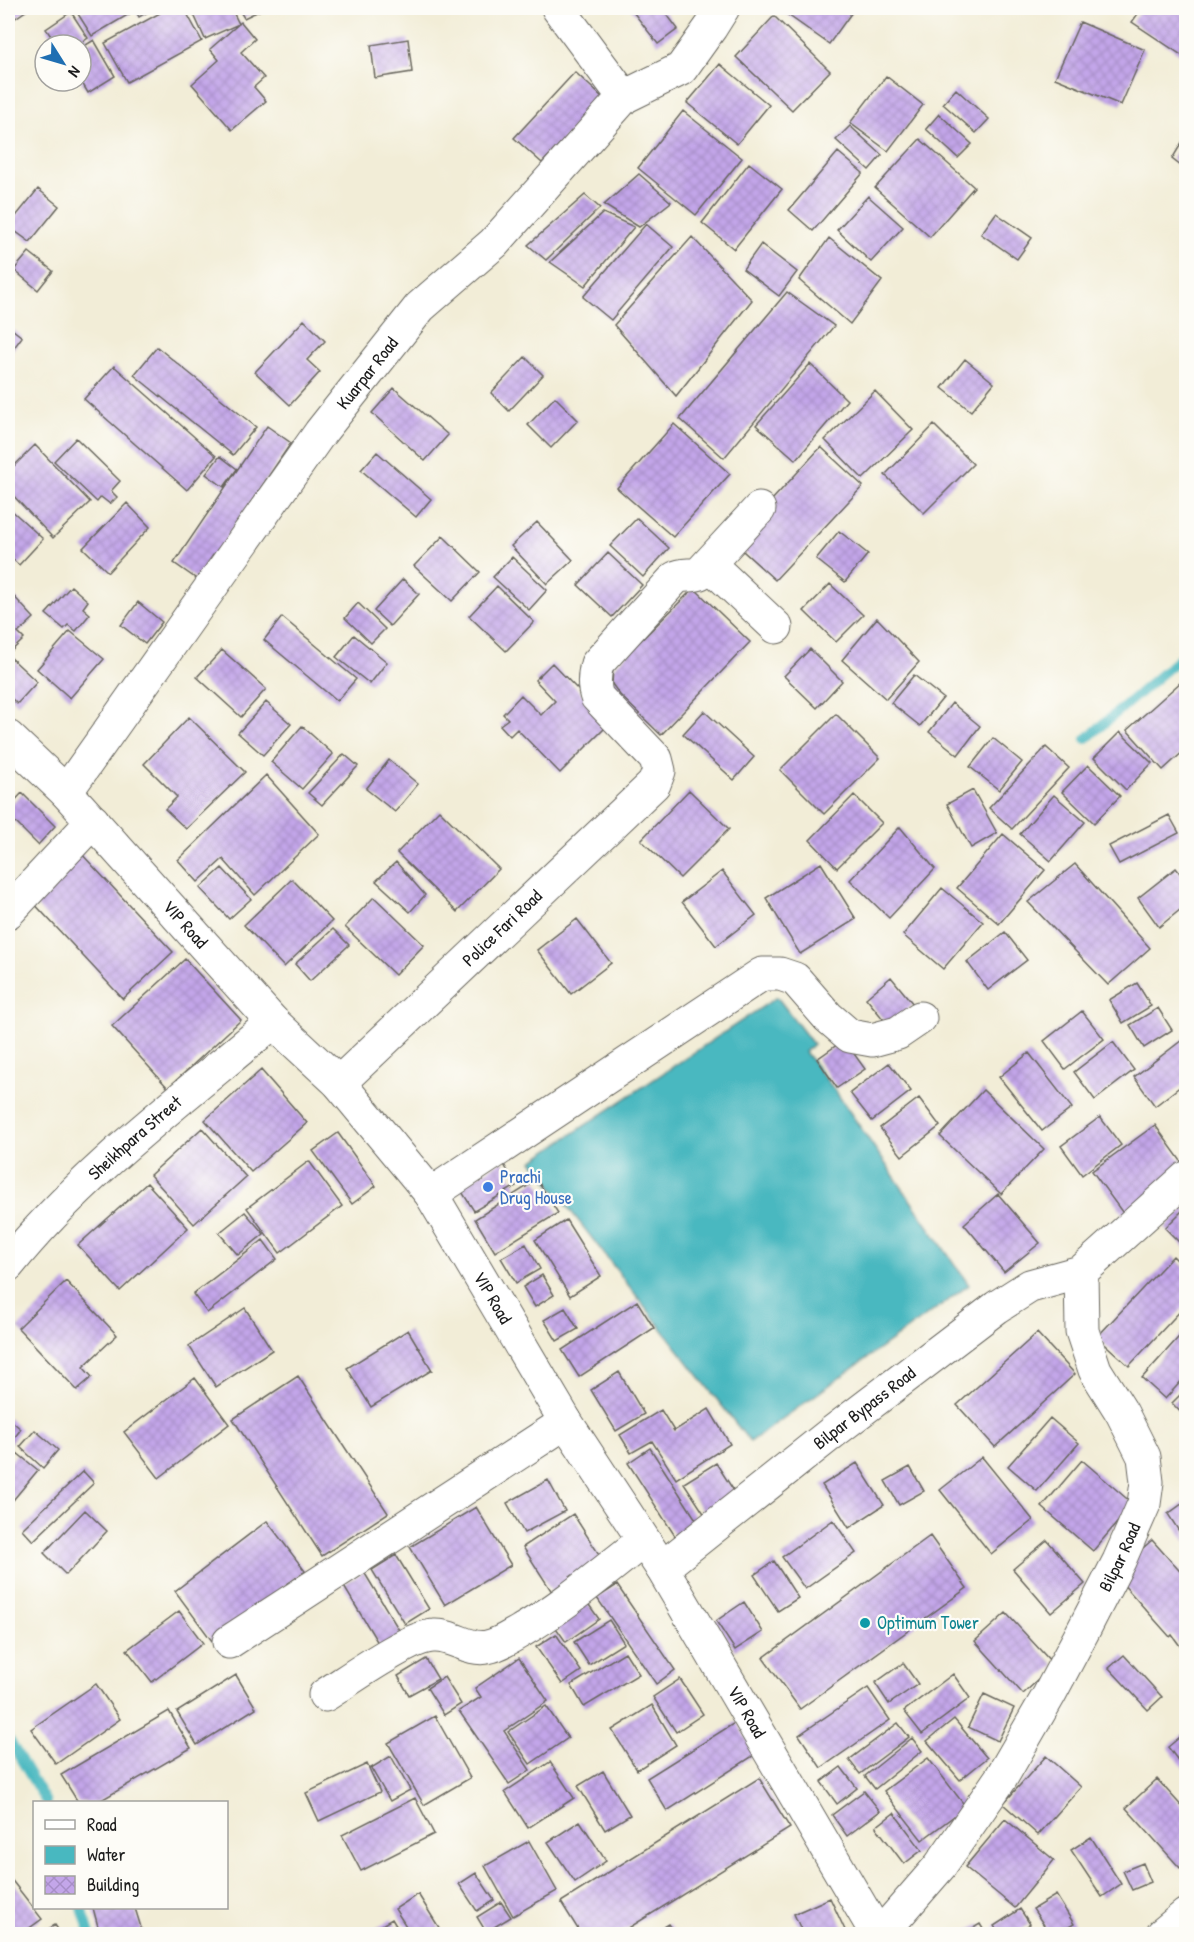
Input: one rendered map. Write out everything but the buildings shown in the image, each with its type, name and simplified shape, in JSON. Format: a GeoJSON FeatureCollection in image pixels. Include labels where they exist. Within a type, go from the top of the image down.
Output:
{"type":"FeatureCollection","features":[{"type":"Feature","properties":{"kind":"street"},"geometry":{"type":"LineString","coordinates":[[558,8],[624,97]]}},
{"type":"Feature","properties":{"kind":"street","name":"Kuarpar Road"},"geometry":{"type":"LineString","coordinates":[[66,792],[320,434],[420,307],[494,243],[624,97],[681,69],[723,8]]}},
{"type":"Feature","properties":{"kind":"street"},"geometry":{"type":"LineString","coordinates":[[759,509],[709,564],[776,627]]}},
{"type":"Feature","properties":{"kind":"street","name":"Police Fari Road"},"geometry":{"type":"LineString","coordinates":[[339,1083],[654,784],[659,771],[656,759],[597,697],[595,672],[597,664],[675,578],[684,574],[694,576],[709,564]]}},
{"type":"Feature","properties":{"kind":"street","name":"VIP Road"},"geometry":{"type":"LineString","coordinates":[[8,737],[93,821],[273,1022],[339,1083],[431,1194],[566,1422],[662,1569],[876,1935]]}},
{"type":"Feature","properties":{"kind":"street"},"geometry":{"type":"LineString","coordinates":[[8,912],[93,821]]}},
{"type":"Feature","properties":{"kind":"street"},"geometry":{"type":"LineString","coordinates":[[431,1194],[762,974],[780,974],[795,979],[828,1017],[850,1036],[872,1040],[898,1033],[920,1018]]}},
{"type":"Feature","properties":{"kind":"street","name":"Sheikhpara Street"},"geometry":{"type":"LineString","coordinates":[[8,1265],[26,1242],[77,1190],[273,1022]]}},
{"type":"Feature","properties":{"kind":"street"},"geometry":{"type":"LineString","coordinates":[[1081,1272],[1186,1178]]}},
{"type":"Feature","properties":{"kind":"street","name":"Bilpar Bypass Road"},"geometry":{"type":"LineString","coordinates":[[662,1569],[833,1431],[998,1307],[1030,1286],[1081,1272]]}},
{"type":"Feature","properties":{"kind":"street","name":"Bilpar Road"},"geometry":{"type":"LineString","coordinates":[[881,1935],[940,1866],[1000,1778],[1049,1695],[1078,1640],[1119,1561],[1144,1504],[1148,1482],[1144,1457],[1122,1413],[1095,1370],[1082,1331],[1081,1272]]}},
{"type":"Feature","properties":{"kind":"street"},"geometry":{"type":"LineString","coordinates":[[229,1642],[566,1422]]}},
{"type":"Feature","properties":{"kind":"street"},"geometry":{"type":"LineString","coordinates":[[326,1695],[415,1640],[435,1635],[471,1647],[487,1647],[507,1639],[541,1619],[643,1541]]}},
{"type":"Feature","properties":{"kind":"street"},"geometry":{"type":"LineString","coordinates":[[1163,1935],[1186,1915]]}},
{"type":"Feature","properties":{"kind":"water"},"geometry":{"type":"Polygon","coordinates":[[[777,997],[813,1044],[805,1052],[836,1092],[969,1285],[750,1442],[532,1161],[777,997]]]}},
{"type":"Feature","properties":{"kind":"waterway"},"geometry":{"type":"LineString","coordinates":[[1086,739],[1186,653]]}},
{"type":"Feature","properties":{"kind":"waterway"},"geometry":{"type":"LineString","coordinates":[[8,1738],[45,1801]]}},
{"type":"Feature","properties":{"kind":"waterway"},"geometry":{"type":"LineString","coordinates":[[82,1909],[90,1934]]}},
{"type":"Feature","properties":{"kind":"place","name":"Prachi Drug House"},"geometry":{"type":"Point","coordinates":[488,1187]}},
{"type":"Feature","properties":{"kind":"place","name":"Optimum Tower"},"geometry":{"type":"Point","coordinates":[865,1623]}}]}
